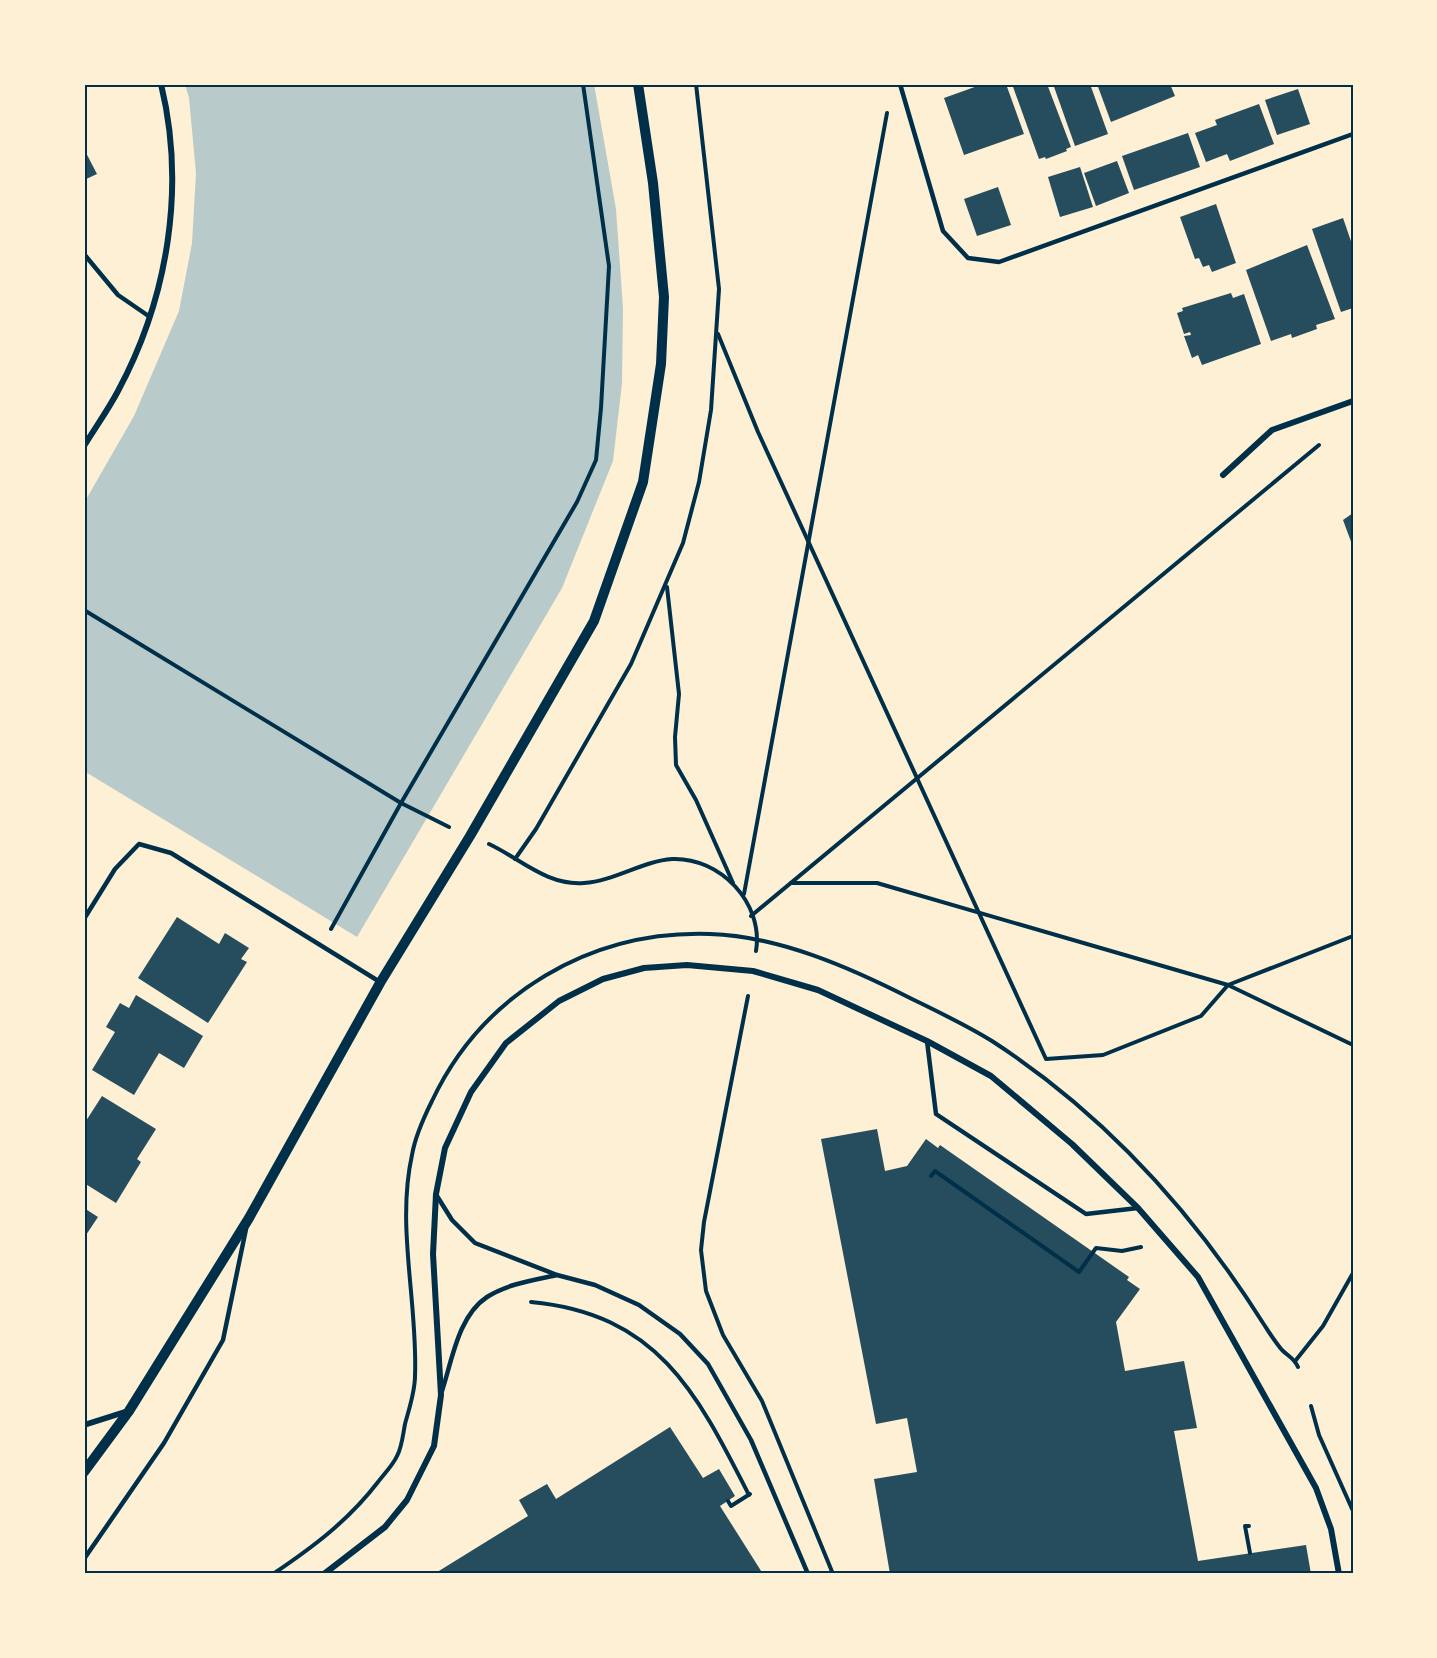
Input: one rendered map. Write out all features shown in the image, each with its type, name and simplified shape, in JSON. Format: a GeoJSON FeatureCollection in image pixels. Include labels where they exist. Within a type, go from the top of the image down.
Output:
{"type":"FeatureCollection","features":[{"type":"Feature","properties":{"kind":"street"},"geometry":{"type":"LineString","coordinates":[[84,446],[118,391],[150,317],[162,274],[170,228],[172,183],[170,138],[161,84]]}},
{"type":"Feature","properties":{"kind":"street"},"geometry":{"type":"LineString","coordinates":[[84,1472],[129,1411],[249,1218],[380,983],[488,806],[594,621],[643,482],[661,364],[664,297],[653,183],[638,84]]}},
{"type":"Feature","properties":{"kind":"street"},"geometry":{"type":"LineString","coordinates":[[1223,475],[1272,430],[1353,401]]}},
{"type":"Feature","properties":{"kind":"street"},"geometry":{"type":"LineString","coordinates":[[324,1574],[385,1527],[407,1500],[434,1446],[441,1395],[433,1254],[436,1194],[445,1148],[471,1092],[506,1043],[559,1001],[603,980],[644,968],[687,965],[753,971],[818,990],[927,1041],[991,1076],[1072,1144],[1138,1208],[1198,1277],[1316,1488],[1331,1529],[1339,1574]]}},
{"type":"Feature","properties":{"kind":"street"},"geometry":{"type":"LineString","coordinates":[[84,1425],[129,1411]]}},
{"type":"Feature","properties":{"kind":"lane"},"geometry":{"type":"LineString","coordinates":[[900,84],[943,231],[968,258],[999,262],[1353,134]]}},
{"type":"Feature","properties":{"kind":"lane"},"geometry":{"type":"LineString","coordinates":[[84,254],[118,295],[150,317]]}},
{"type":"Feature","properties":{"kind":"lane"},"geometry":{"type":"LineString","coordinates":[[84,919],[115,869],[139,844],[171,853],[380,983]]}},
{"type":"Feature","properties":{"kind":"lane"},"geometry":{"type":"LineString","coordinates":[[927,1041],[936,1114],[1086,1214],[1138,1208]]}},
{"type":"Feature","properties":{"kind":"lane"},"geometry":{"type":"LineString","coordinates":[[436,1194],[452,1220],[475,1243],[557,1275],[596,1285],[639,1305],[680,1334],[708,1364],[752,1440],[808,1574]]}},
{"type":"Feature","properties":{"kind":"lane"},"geometry":{"type":"LineString","coordinates":[[84,1559],[164,1443],[223,1340],[249,1218]]}},
{"type":"Feature","properties":{"kind":"lane"},"geometry":{"type":"LineString","coordinates":[[441,1395],[464,1324],[486,1298],[520,1283],[557,1275]]}},
{"type":"Feature","properties":{"kind":"path"},"geometry":{"type":"LineString","coordinates":[[320,947],[401,803],[578,502],[596,460],[609,266],[583,84]]}},
{"type":"Feature","properties":{"kind":"path"},"geometry":{"type":"LineString","coordinates":[[756,951],[758,940],[744,894],[888,107]]}},
{"type":"Feature","properties":{"kind":"path"},"geometry":{"type":"LineString","coordinates":[[718,334],[758,432],[1046,1059],[1103,1054],[1201,1016],[1228,985],[1353,936]]}},
{"type":"Feature","properties":{"kind":"path"},"geometry":{"type":"LineString","coordinates":[[751,916],[1319,445]]}},
{"type":"Feature","properties":{"kind":"path"},"geometry":{"type":"LineString","coordinates":[[666,583],[679,694],[675,737],[676,765],[696,800],[735,886]]}},
{"type":"Feature","properties":{"kind":"path"},"geometry":{"type":"LineString","coordinates":[[84,610],[401,803],[440,822]]}},
{"type":"Feature","properties":{"kind":"path"},"geometry":{"type":"LineString","coordinates":[[501,850],[550,880],[585,884],[672,859],[712,866],[744,894]]}},
{"type":"Feature","properties":{"kind":"path"},"geometry":{"type":"LineString","coordinates":[[790,883],[877,883],[1228,985],[1353,1045]]}},
{"type":"Feature","properties":{"kind":"path"},"geometry":{"type":"LineString","coordinates":[[273,1574],[319,1542],[356,1511],[397,1457],[415,1380],[407,1209],[412,1154],[442,1078],[463,1047],[490,1016],[515,994],[588,953],[656,935],[712,934],[758,940]]}},
{"type":"Feature","properties":{"kind":"path"},"geometry":{"type":"LineString","coordinates":[[748,996],[704,1222],[701,1251],[706,1291],[723,1335],[762,1401],[833,1574]]}},
{"type":"Feature","properties":{"kind":"path"},"geometry":{"type":"LineString","coordinates":[[931,1176],[935,1171],[1079,1272],[1096,1248],[1122,1251],[1141,1247]]}},
{"type":"Feature","properties":{"kind":"path"},"geometry":{"type":"LineString","coordinates":[[1176,1217],[1183,1212]]}},
{"type":"Feature","properties":{"kind":"path"},"geometry":{"type":"LineString","coordinates":[[1296,1360],[1323,1326],[1353,1272]]}},
{"type":"Feature","properties":{"kind":"path"},"geometry":{"type":"LineString","coordinates":[[523,1301],[583,1311],[615,1325],[642,1341],[668,1363],[709,1416],[751,1493],[731,1506],[728,1501]]}},
{"type":"Feature","properties":{"kind":"path"},"geometry":{"type":"LineString","coordinates":[[1311,1406],[1319,1435],[1352,1513]]}},
{"type":"Feature","properties":{"kind":"path"},"geometry":{"type":"LineString","coordinates":[[1249,1526],[1245,1526],[1250,1553]]}},
{"type":"Feature","properties":{"kind":"shaded area"},"geometry":{"type":"Polygon","coordinates":[[[185,84],[594,84],[616,209],[623,308],[622,383],[613,461],[562,588],[357,937],[84,771],[84,503],[134,416],[179,311],[192,243],[196,173],[189,98],[185,84]]]}},
{"type":"Feature","properties":{"kind":"building"},"geometry":{"type":"Polygon","coordinates":[[[983,84],[1006,84],[1024,134],[964,155],[944,98],[983,84]]]}},
{"type":"Feature","properties":{"kind":"building"},"geometry":{"type":"Polygon","coordinates":[[[1012,84],[1047,84],[1071,147],[1066,149],[1067,151],[1046,159],[1045,157],[1039,159],[1012,84]]]}},
{"type":"Feature","properties":{"kind":"building"},"geometry":{"type":"Polygon","coordinates":[[[1053,84],[1090,84],[1108,134],[1075,146],[1053,84]]]}},
{"type":"Feature","properties":{"kind":"building"},"geometry":{"type":"Polygon","coordinates":[[[1097,84],[1170,84],[1175,96],[1111,122],[1097,84]]]}},
{"type":"Feature","properties":{"kind":"building"},"geometry":{"type":"Polygon","coordinates":[[[1298,89],[1310,124],[1277,135],[1265,100],[1298,89]]]}},
{"type":"Feature","properties":{"kind":"building"},"geometry":{"type":"Polygon","coordinates":[[[1259,104],[1274,144],[1230,161],[1227,154],[1206,162],[1195,133],[1217,125],[1215,120],[1259,104]]]}},
{"type":"Feature","properties":{"kind":"building"},"geometry":{"type":"Polygon","coordinates":[[[1188,133],[1200,167],[1134,190],[1122,156],[1188,133]]]}},
{"type":"Feature","properties":{"kind":"building"},"geometry":{"type":"Polygon","coordinates":[[[84,149],[97,174],[84,180],[84,149]]]}},
{"type":"Feature","properties":{"kind":"building"},"geometry":{"type":"Polygon","coordinates":[[[1117,161],[1129,193],[1096,206],[1084,173],[1117,161]]]}},
{"type":"Feature","properties":{"kind":"building"},"geometry":{"type":"Polygon","coordinates":[[[1080,167],[1093,207],[1060,217],[1048,177],[1080,167]]]}},
{"type":"Feature","properties":{"kind":"building"},"geometry":{"type":"Polygon","coordinates":[[[998,187],[1011,225],[977,236],[964,199],[998,187]]]}},
{"type":"Feature","properties":{"kind":"building"},"geometry":{"type":"Polygon","coordinates":[[[1216,204],[1236,263],[1212,272],[1209,265],[1203,267],[1199,258],[1195,259],[1180,217],[1216,204]]]}},
{"type":"Feature","properties":{"kind":"building"},"geometry":{"type":"Polygon","coordinates":[[[1343,218],[1353,247],[1353,308],[1341,312],[1312,229],[1343,218]]]}},
{"type":"Feature","properties":{"kind":"building"},"geometry":{"type":"Polygon","coordinates":[[[1307,245],[1335,319],[1316,325],[1317,329],[1292,338],[1291,334],[1271,341],[1246,270],[1307,245]]]}},
{"type":"Feature","properties":{"kind":"building"},"geometry":{"type":"Polygon","coordinates":[[[1231,293],[1233,298],[1244,294],[1261,344],[1202,365],[1198,355],[1192,358],[1184,336],[1191,335],[1190,332],[1184,334],[1177,313],[1183,311],[1182,308],[1231,293]]]}},
{"type":"Feature","properties":{"kind":"building"},"geometry":{"type":"Polygon","coordinates":[[[1353,513],[1353,547],[1343,520],[1353,513]]]}},
{"type":"Feature","properties":{"kind":"building"},"geometry":{"type":"Polygon","coordinates":[[[177,917],[219,944],[225,933],[249,948],[241,959],[247,962],[208,1023],[138,978],[177,917]]]}},
{"type":"Feature","properties":{"kind":"building"},"geometry":{"type":"Polygon","coordinates":[[[136,995],[203,1036],[184,1068],[159,1053],[134,1095],[92,1070],[115,1032],[106,1027],[120,1003],[129,1008],[136,995]]]}},
{"type":"Feature","properties":{"kind":"building"},"geometry":{"type":"Polygon","coordinates":[[[102,1096],[156,1129],[137,1159],[141,1162],[116,1203],[84,1183],[84,1124],[102,1096]]]}},
{"type":"Feature","properties":{"kind":"building"},"geometry":{"type":"Polygon","coordinates":[[[877,1129],[885,1171],[907,1166],[926,1139],[938,1148],[940,1145],[1129,1277],[1127,1280],[1140,1289],[1116,1322],[1125,1371],[1184,1361],[1197,1428],[1174,1431],[1198,1561],[1306,1545],[1311,1574],[890,1574],[874,1479],[917,1472],[907,1418],[876,1424],[821,1139],[877,1129]]]}},
{"type":"Feature","properties":{"kind":"building"},"geometry":{"type":"Polygon","coordinates":[[[84,1208],[98,1217],[84,1238],[84,1208]]]}},
{"type":"Feature","properties":{"kind":"building"},"geometry":{"type":"Polygon","coordinates":[[[670,1427],[703,1478],[719,1469],[735,1496],[720,1506],[763,1574],[434,1574],[528,1516],[519,1500],[547,1484],[556,1499],[670,1427]]]}}]}
